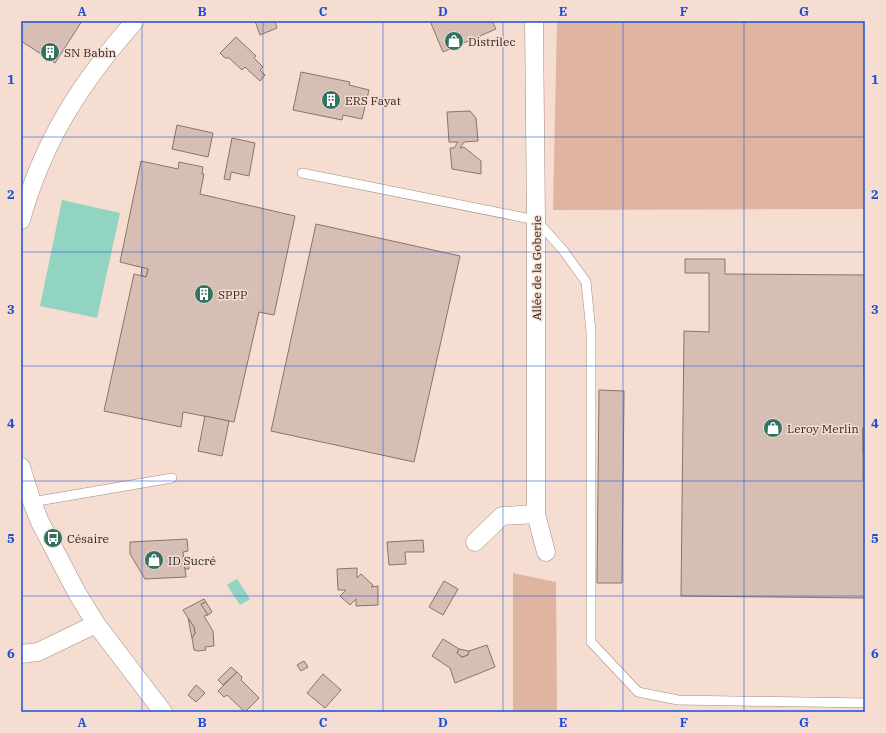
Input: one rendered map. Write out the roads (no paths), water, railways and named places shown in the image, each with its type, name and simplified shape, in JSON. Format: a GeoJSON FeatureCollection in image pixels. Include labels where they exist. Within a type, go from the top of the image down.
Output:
{"type":"FeatureCollection","features":[{"type":"Feature","properties":{"kind":"street"},"geometry":{"type":"LineString","coordinates":[[21,220],[34,178],[58,126],[98,65],[135,21]]}},
{"type":"Feature","properties":{"kind":"street","name":"Allée de la Goberie"},"geometry":{"type":"LineString","coordinates":[[534,21],[536,514],[546,552]]}},
{"type":"Feature","properties":{"kind":"street"},"geometry":{"type":"LineString","coordinates":[[21,467],[32,502],[62,566],[96,624],[162,712]]}},
{"type":"Feature","properties":{"kind":"street"},"geometry":{"type":"LineString","coordinates":[[475,542],[502,516],[536,514]]}},
{"type":"Feature","properties":{"kind":"street"},"geometry":{"type":"LineString","coordinates":[[21,654],[38,652],[96,624]]}},
{"type":"Feature","properties":{"kind":"lane"},"geometry":{"type":"LineString","coordinates":[[302,173],[536,220],[563,250],[586,282],[591,332],[591,642],[638,692],[678,700],[865,703]]}},
{"type":"Feature","properties":{"kind":"lane"},"geometry":{"type":"LineString","coordinates":[[32,502],[172,478]]}},
{"type":"Feature","properties":{"kind":"lane"},"geometry":{"type":"LineString","coordinates":[[854,703],[857,712]]}},
{"type":"Feature","properties":{"kind":"water"},"geometry":{"type":"Polygon","coordinates":[[[62,200],[120,213],[97,318],[40,306],[62,200]]]}},
{"type":"Feature","properties":{"kind":"water"},"geometry":{"type":"Polygon","coordinates":[[[237,579],[250,599],[240,605],[227,585],[237,579]]]}},
{"type":"Feature","properties":{"kind":"place","name":"Distrilec"},"geometry":{"type":"Point","coordinates":[454,41]}},
{"type":"Feature","properties":{"kind":"place","name":"SN Babin"},"geometry":{"type":"Point","coordinates":[50,52]}},
{"type":"Feature","properties":{"kind":"place","name":"ERS Fayat"},"geometry":{"type":"Point","coordinates":[331,100]}},
{"type":"Feature","properties":{"kind":"place","name":"SPPP"},"geometry":{"type":"Point","coordinates":[204,294]}},
{"type":"Feature","properties":{"kind":"place","name":"Leroy Merlin"},"geometry":{"type":"Point","coordinates":[773,428]}},
{"type":"Feature","properties":{"kind":"place","name":"Césaire"},"geometry":{"type":"Point","coordinates":[53,538]}},
{"type":"Feature","properties":{"kind":"place","name":"ID Sucré"},"geometry":{"type":"Point","coordinates":[154,560]}}]}
